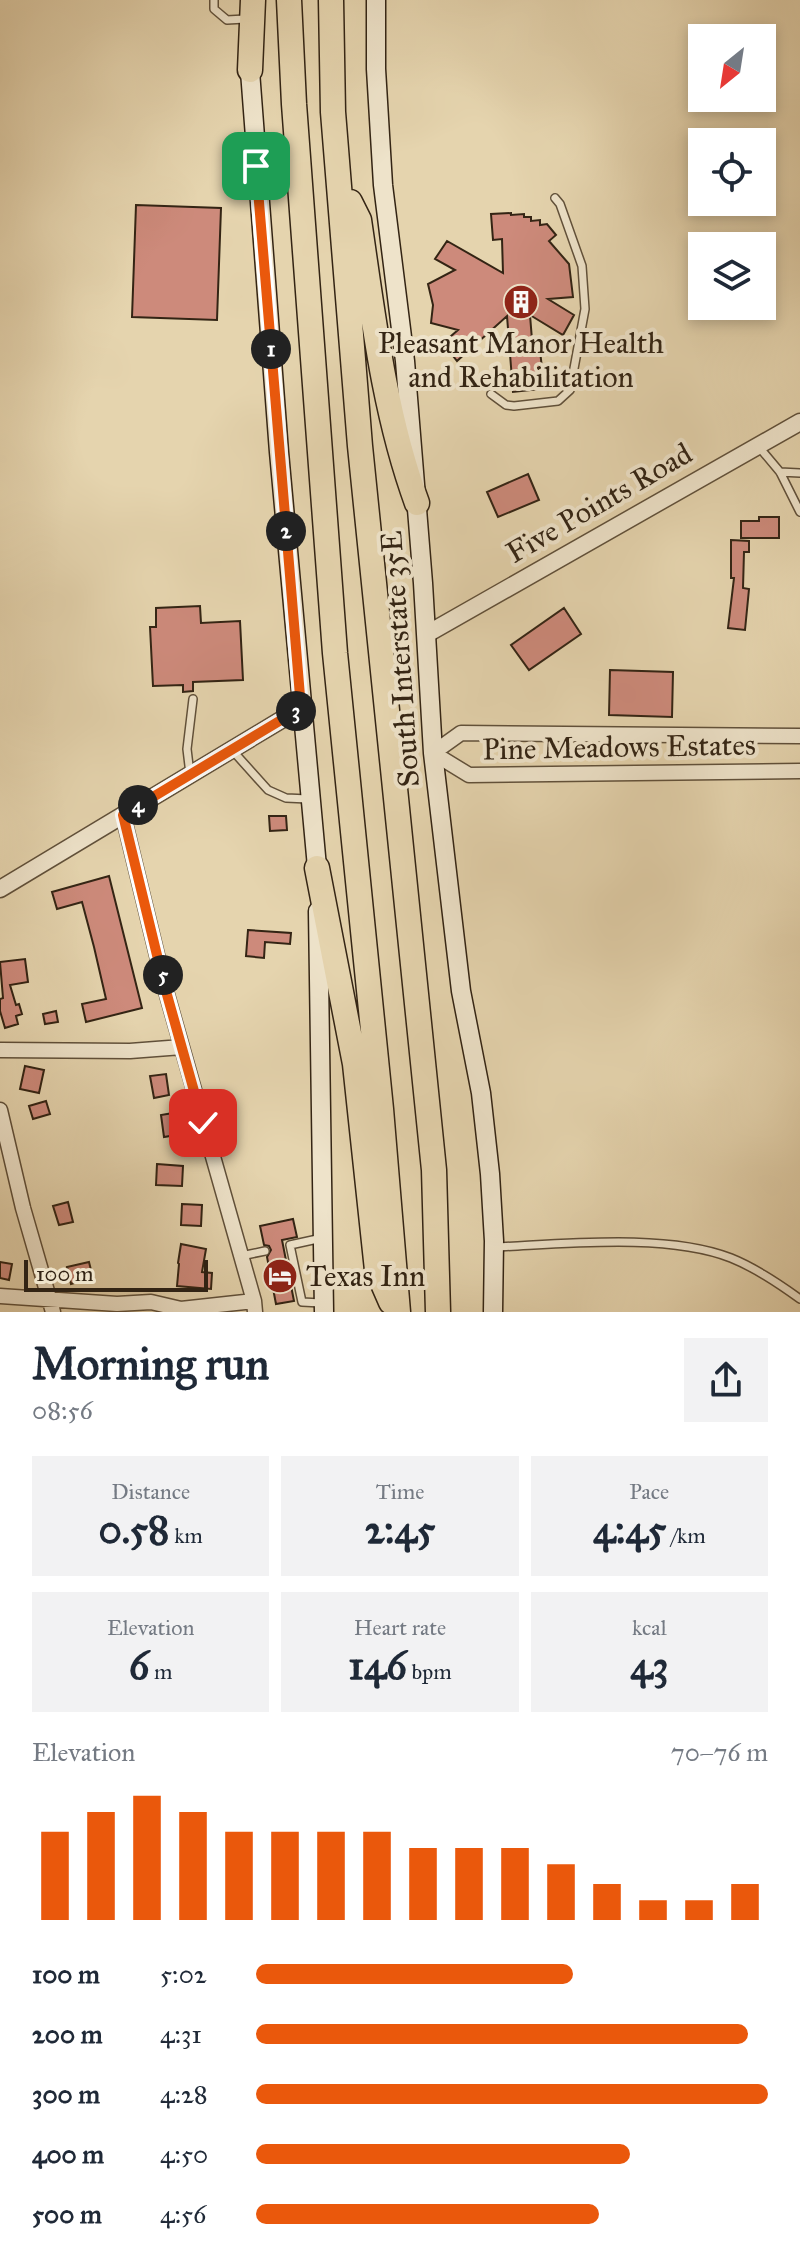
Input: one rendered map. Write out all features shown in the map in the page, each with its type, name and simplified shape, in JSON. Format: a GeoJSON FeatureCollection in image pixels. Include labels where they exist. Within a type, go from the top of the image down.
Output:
{"type":"FeatureCollection","features":[{"type":"Feature","properties":{"kind":"highway"},"geometry":{"type":"LineString","coordinates":[[289,0],[335,653],[381,1109],[396,1312]]}},
{"type":"Feature","properties":{"kind":"highway"},"geometry":{"type":"LineString","coordinates":[[331,0],[333,112],[360,446],[434,1170],[438,1312]]}},
{"type":"Feature","properties":{"kind":"highway"},"geometry":{"type":"LineString","coordinates":[[247,6],[250,70]]}},
{"type":"Feature","properties":{"kind":"highway"},"geometry":{"type":"LineString","coordinates":[[339,177],[359,220],[379,354],[405,469],[417,503]]}},
{"type":"Feature","properties":{"kind":"highway"},"geometry":{"type":"LineString","coordinates":[[317,868],[355,1064],[377,1270],[396,1312]]}},
{"type":"Feature","properties":{"kind":"main road","name":"South Interstate 35E"},"geometry":{"type":"LineString","coordinates":[[376,0],[376,69],[384,201],[405,361],[427,634],[433,753],[461,991],[481,1093],[491,1189],[493,1312]]}},
{"type":"Feature","properties":{"kind":"main road"},"geometry":{"type":"LineString","coordinates":[[250,70],[301,708],[317,868],[324,1308]]}},
{"type":"Feature","properties":{"kind":"street","name":"Five Points Road"},"geometry":{"type":"LineString","coordinates":[[427,634],[800,422]]}},
{"type":"Feature","properties":{"kind":"street"},"geometry":{"type":"LineString","coordinates":[[0,889],[301,708]]}},
{"type":"Feature","properties":{"kind":"street","name":"Pine Meadows Estates"},"geometry":{"type":"LineString","coordinates":[[800,736],[461,733],[433,753],[469,775],[800,771]]}},
{"type":"Feature","properties":{"kind":"street"},"geometry":{"type":"LineString","coordinates":[[0,1296],[51,1305],[151,1302],[181,1309],[254,1307],[182,1047],[123,815]]}},
{"type":"Feature","properties":{"kind":"street"},"geometry":{"type":"LineString","coordinates":[[0,1050],[130,1051],[182,1047]]}},
{"type":"Feature","properties":{"kind":"street"},"geometry":{"type":"LineString","coordinates":[[0,1110],[23,1208],[51,1305]]}},
{"type":"Feature","properties":{"kind":"lane"},"geometry":{"type":"LineString","coordinates":[[214,0],[214,9],[227,20],[247,6]]}},
{"type":"Feature","properties":{"kind":"lane"},"geometry":{"type":"LineString","coordinates":[[491,394],[506,405],[548,403],[565,397],[572,383],[585,309],[582,266],[560,204],[555,198]]}},
{"type":"Feature","properties":{"kind":"lane"},"geometry":{"type":"LineString","coordinates":[[757,446],[780,472],[800,512]]}},
{"type":"Feature","properties":{"kind":"lane"},"geometry":{"type":"LineString","coordinates":[[780,472],[800,473]]}},
{"type":"Feature","properties":{"kind":"lane"},"geometry":{"type":"LineString","coordinates":[[190,774],[187,749],[193,699]]}},
{"type":"Feature","properties":{"kind":"lane"},"geometry":{"type":"LineString","coordinates":[[231,749],[268,790],[286,798],[310,799]]}},
{"type":"Feature","properties":{"kind":"lane"},"geometry":{"type":"LineString","coordinates":[[296,1312],[302,1302],[287,1246],[322,1238]]}},
{"type":"Feature","properties":{"kind":"lane"},"geometry":{"type":"LineString","coordinates":[[494,1247],[617,1243],[690,1246],[729,1257],[766,1275],[800,1299]]}},
{"type":"Feature","properties":{"kind":"lane"},"geometry":{"type":"LineString","coordinates":[[241,1256],[265,1251]]}},
{"type":"Feature","properties":{"kind":"lane"},"geometry":{"type":"LineString","coordinates":[[302,1302],[324,1308]]}},
{"type":"Feature","properties":{"kind":"building"},"geometry":{"type":"Polygon","coordinates":[[[136,205],[221,208],[217,320],[132,317],[136,205]]]}},
{"type":"Feature","properties":{"kind":"building","name":"Pleasant Manor Health and Rehabilitation"},"geometry":{"type":"Polygon","coordinates":[[[491,214],[524,214],[524,217],[531,217],[531,221],[540,220],[540,225],[547,224],[556,235],[549,241],[569,264],[573,297],[548,299],[574,315],[563,335],[530,315],[533,352],[540,351],[542,368],[538,368],[539,389],[513,392],[507,316],[457,361],[443,343],[458,330],[431,323],[433,305],[428,284],[455,270],[435,259],[447,241],[503,273],[502,239],[493,240],[491,214]]]}},
{"type":"Feature","properties":{"kind":"building"},"geometry":{"type":"Polygon","coordinates":[[[528,474],[539,500],[498,517],[487,492],[528,474]]]}},
{"type":"Feature","properties":{"kind":"building"},"geometry":{"type":"Polygon","coordinates":[[[759,517],[779,517],[779,538],[741,538],[741,521],[759,521],[759,517]]]}},
{"type":"Feature","properties":{"kind":"building"},"geometry":{"type":"Polygon","coordinates":[[[731,540],[749,541],[749,552],[744,552],[743,588],[749,589],[745,630],[728,628],[734,578],[731,578],[731,540]]]}},
{"type":"Feature","properties":{"kind":"building"},"geometry":{"type":"Polygon","coordinates":[[[200,606],[201,623],[240,621],[243,680],[193,682],[193,691],[183,692],[183,685],[153,686],[150,627],[156,627],[156,608],[200,606]]]}},
{"type":"Feature","properties":{"kind":"building"},"geometry":{"type":"Polygon","coordinates":[[[564,608],[581,634],[529,670],[511,645],[564,608]]]}},
{"type":"Feature","properties":{"kind":"building"},"geometry":{"type":"Polygon","coordinates":[[[610,670],[673,672],[672,717],[609,715],[610,670]]]}},
{"type":"Feature","properties":{"kind":"building"},"geometry":{"type":"Polygon","coordinates":[[[269,816],[286,816],[287,830],[270,831],[269,816]]]}},
{"type":"Feature","properties":{"kind":"building"},"geometry":{"type":"Polygon","coordinates":[[[109,876],[142,1008],[86,1022],[82,1004],[106,999],[94,947],[82,902],[57,909],[52,892],[109,876]]]}},
{"type":"Feature","properties":{"kind":"building"},"geometry":{"type":"Polygon","coordinates":[[[248,930],[291,933],[290,944],[265,942],[264,958],[246,956],[248,930]]]}},
{"type":"Feature","properties":{"kind":"building"},"geometry":{"type":"Polygon","coordinates":[[[25,959],[28,982],[10,985],[22,1014],[16,1016],[18,1024],[5,1028],[0,1011],[0,999],[3,998],[0,962],[25,959]]]}},
{"type":"Feature","properties":{"kind":"building"},"geometry":{"type":"Polygon","coordinates":[[[56,1011],[58,1022],[45,1024],[43,1014],[56,1011]]]}},
{"type":"Feature","properties":{"kind":"building"},"geometry":{"type":"Polygon","coordinates":[[[25,1066],[44,1070],[39,1093],[20,1089],[25,1066]]]}},
{"type":"Feature","properties":{"kind":"building"},"geometry":{"type":"Polygon","coordinates":[[[166,1074],[169,1095],[154,1098],[150,1076],[166,1074]]]}},
{"type":"Feature","properties":{"kind":"building"},"geometry":{"type":"Polygon","coordinates":[[[46,1101],[50,1114],[33,1119],[29,1106],[46,1101]]]}},
{"type":"Feature","properties":{"kind":"building"},"geometry":{"type":"Polygon","coordinates":[[[179,1112],[182,1134],[164,1137],[161,1115],[179,1112]]]}},
{"type":"Feature","properties":{"kind":"building"},"geometry":{"type":"Polygon","coordinates":[[[157,1164],[183,1166],[182,1186],[156,1185],[157,1164]]]}},
{"type":"Feature","properties":{"kind":"building"},"geometry":{"type":"Polygon","coordinates":[[[68,1202],[73,1222],[59,1225],[53,1206],[68,1202]]]}},
{"type":"Feature","properties":{"kind":"building"},"geometry":{"type":"Polygon","coordinates":[[[182,1204],[202,1205],[201,1226],[181,1225],[182,1204]]]}},
{"type":"Feature","properties":{"kind":"building","name":"Texas Inn"},"geometry":{"type":"Polygon","coordinates":[[[293,1219],[297,1237],[282,1240],[294,1301],[276,1304],[267,1257],[271,1250],[264,1245],[260,1226],[293,1219]]]}},
{"type":"Feature","properties":{"kind":"building"},"geometry":{"type":"Polygon","coordinates":[[[181,1244],[206,1249],[202,1272],[212,1273],[211,1289],[177,1286],[181,1244]]]}},
{"type":"Feature","properties":{"kind":"building"},"geometry":{"type":"Polygon","coordinates":[[[0,1262],[12,1264],[9,1280],[0,1278],[0,1262]]]}},
{"type":"Feature","properties":{"kind":"building"},"geometry":{"type":"Polygon","coordinates":[[[89,1262],[93,1278],[71,1284],[67,1267],[89,1262]]]}},
{"type":"Feature","properties":{"kind":"place","name":"Pleasant Manor Health and Rehabilitation"},"geometry":{"type":"Point","coordinates":[521,302]}},
{"type":"Feature","properties":{"kind":"place","name":"Texas Inn"},"geometry":{"type":"Point","coordinates":[280,1276]}},
{"type":"Feature","properties":{"kind":"route"},"geometry":{"type":"LineString","coordinates":[[203,1123],[164,984],[123,815],[301,708],[256,166]]}}]}
